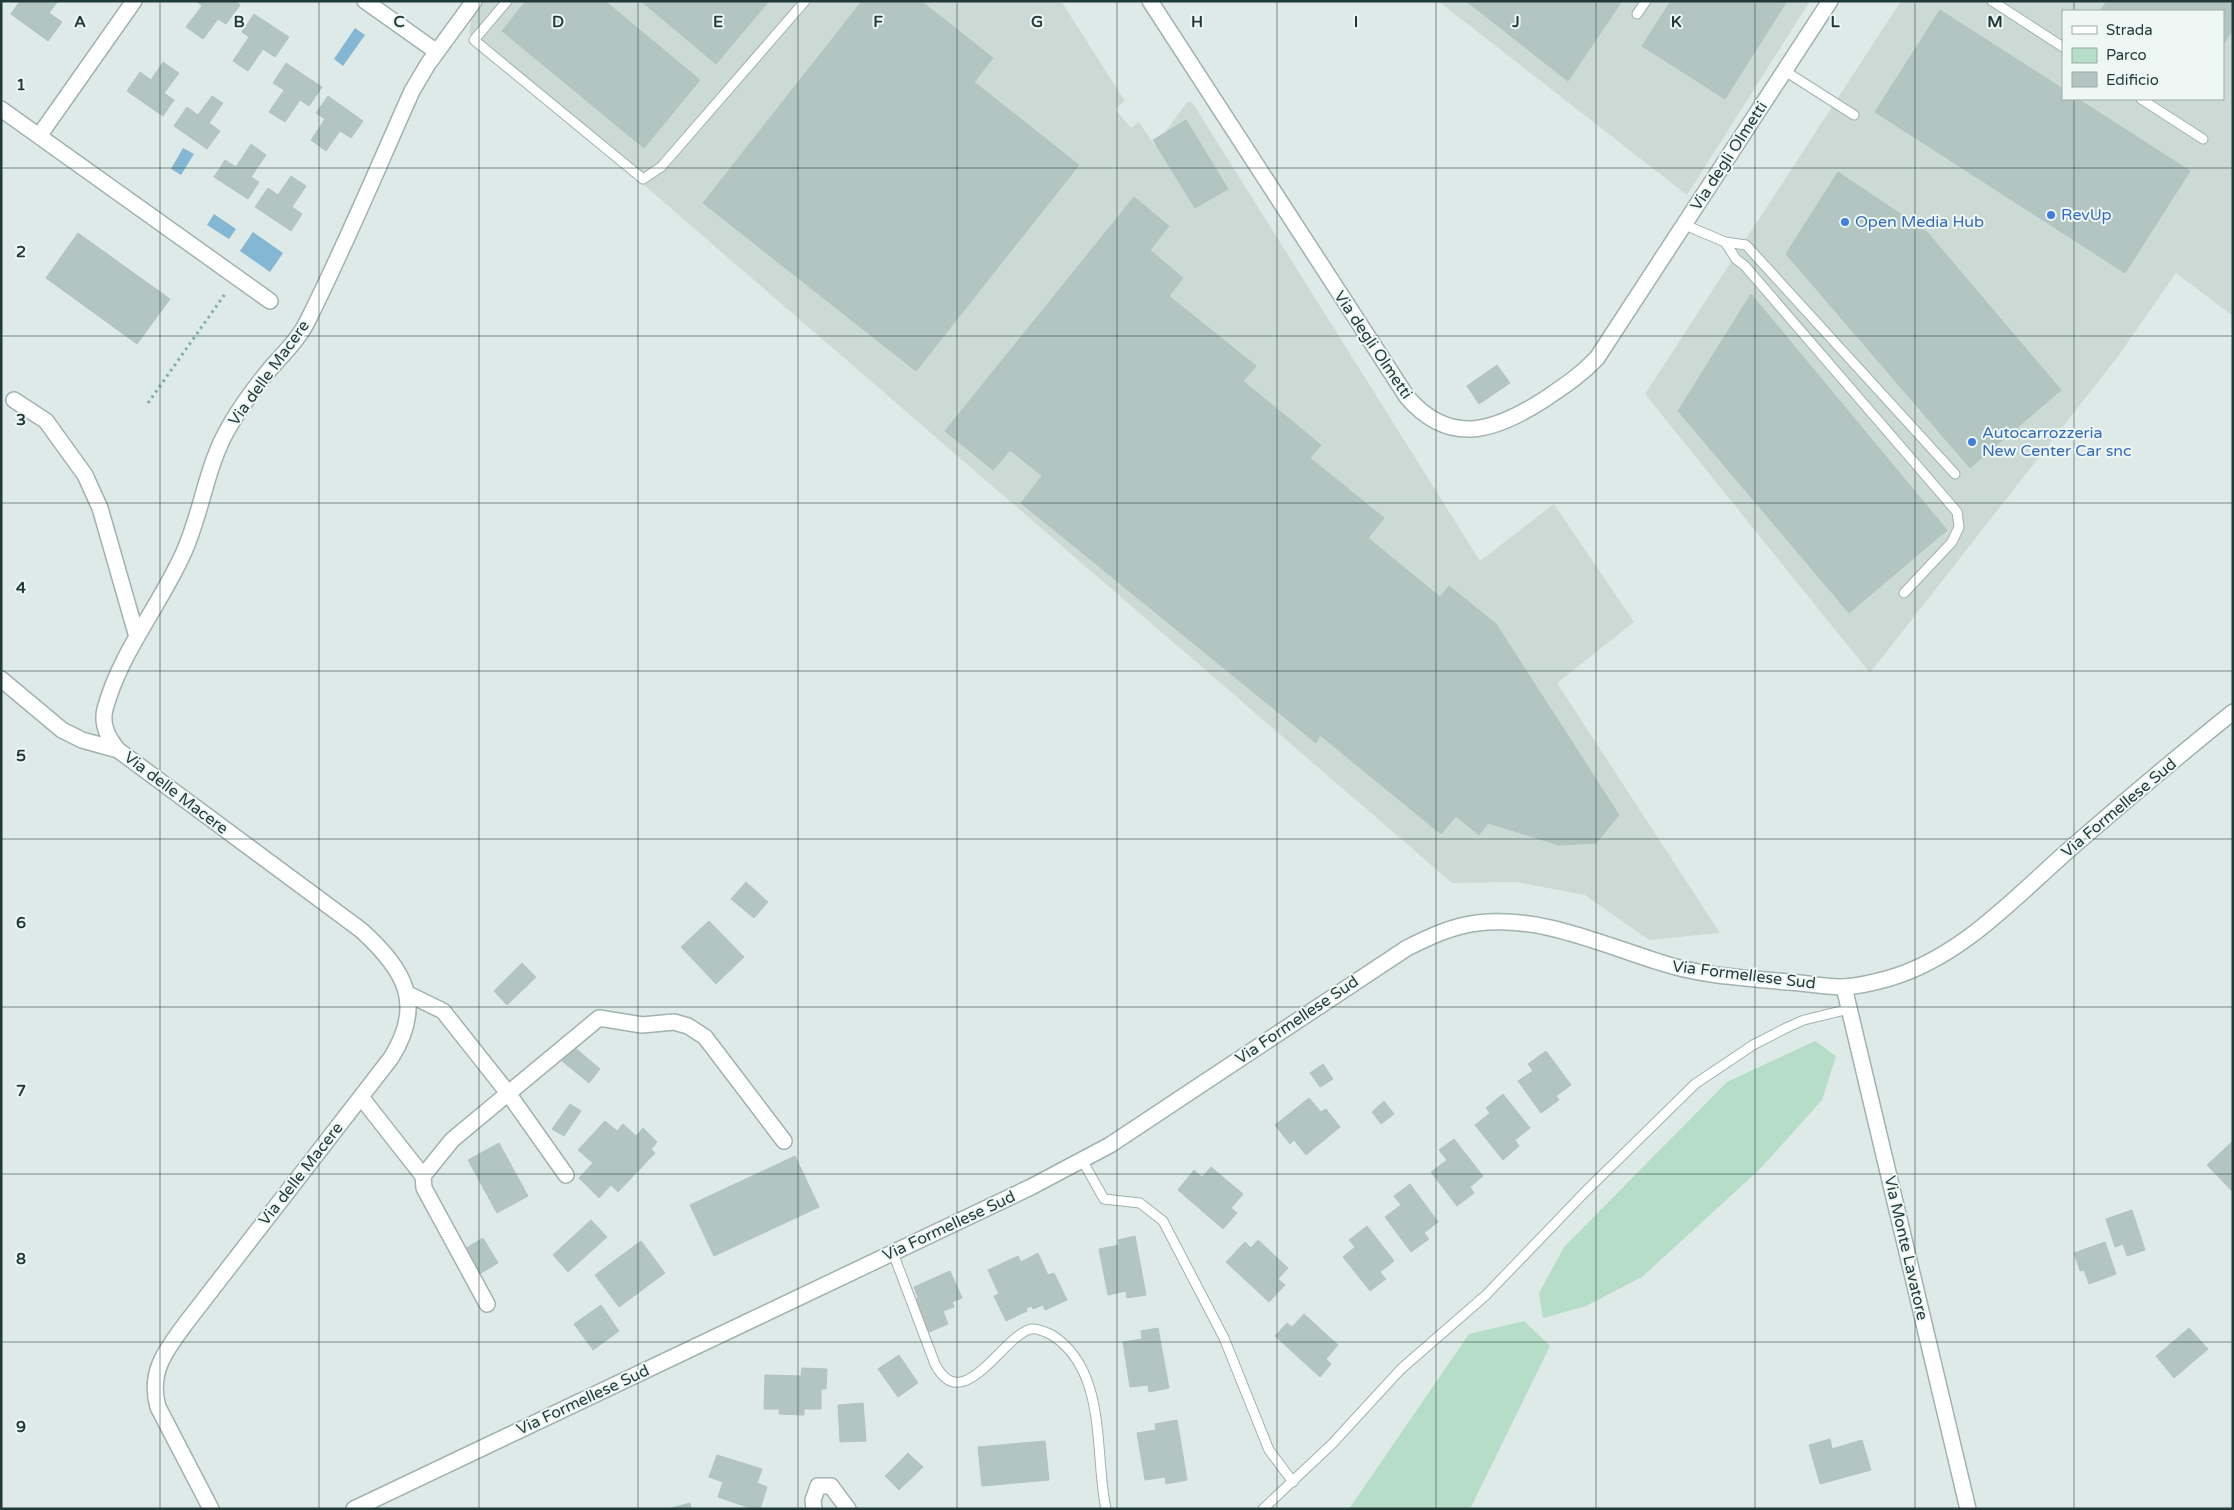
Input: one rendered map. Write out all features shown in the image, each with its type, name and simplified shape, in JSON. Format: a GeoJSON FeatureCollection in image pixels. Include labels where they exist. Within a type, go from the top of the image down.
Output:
{"type":"FeatureCollection","features":[{"type":"Feature","properties":{"kind":"street"},"geometry":{"type":"LineString","coordinates":[[39,136],[134,1]]}},
{"type":"Feature","properties":{"kind":"street"},"geometry":{"type":"LineString","coordinates":[[365,1],[437,52]]}},
{"type":"Feature","properties":{"kind":"street","name":"Via delle Macere"},"geometry":{"type":"LineString","coordinates":[[211,1509],[158,1407],[155,1394],[156,1374],[168,1348],[186,1323],[391,1058],[404,1034],[409,1015],[408,994],[404,980],[394,964],[361,930],[118,750],[111,742],[104,726],[105,709],[119,673],[166,587],[190,538],[222,439],[252,391],[297,338],[309,318],[412,91],[437,52],[474,1]]}},
{"type":"Feature","properties":{"kind":"street","name":"Via degli Olmetti"},"geometry":{"type":"LineString","coordinates":[[1150,1],[1388,369],[1412,402],[1426,414],[1445,425],[1475,429],[1501,424],[1525,412],[1581,374],[1609,341],[1830,1]]}},
{"type":"Feature","properties":{"kind":"street"},"geometry":{"type":"LineString","coordinates":[[1,109],[270,301]]}},
{"type":"Feature","properties":{"kind":"street"},"geometry":{"type":"LineString","coordinates":[[14,400],[46,421],[85,475],[100,508],[137,637]]}},
{"type":"Feature","properties":{"kind":"street"},"geometry":{"type":"LineString","coordinates":[[1,679],[62,730],[82,740],[118,750]]}},
{"type":"Feature","properties":{"kind":"street","name":"Via Formellese Sud"},"geometry":{"type":"LineString","coordinates":[[354,1509],[1031,1187],[1082,1160],[1110,1145],[1407,948],[1439,933],[1461,926],[1495,922],[1546,928],[1608,944],[1684,969],[1743,978],[1844,987],[1876,982],[1906,973],[1953,948],[1975,932],[2080,840],[2233,712]]}},
{"type":"Feature","properties":{"kind":"street","name":"Via Monte Lavatore"},"geometry":{"type":"LineString","coordinates":[[1844,987],[1968,1509]]}},
{"type":"Feature","properties":{"kind":"street"},"geometry":{"type":"LineString","coordinates":[[408,994],[443,1011],[508,1093],[566,1176]]}},
{"type":"Feature","properties":{"kind":"street"},"geometry":{"type":"LineString","coordinates":[[423,1176],[452,1140],[600,1018],[642,1025],[674,1022],[688,1026],[705,1037],[784,1141]]}},
{"type":"Feature","properties":{"kind":"street"},"geometry":{"type":"LineString","coordinates":[[361,1097],[423,1176],[424,1188],[487,1304]]}},
{"type":"Feature","properties":{"kind":"street"},"geometry":{"type":"LineString","coordinates":[[814,1509],[813,1500],[818,1486],[831,1486],[848,1509]]}},
{"type":"Feature","properties":{"kind":"lane"},"geometry":{"type":"LineString","coordinates":[[507,1],[474,40],[643,179],[664,164],[805,1]]}},
{"type":"Feature","properties":{"kind":"lane"},"geometry":{"type":"LineString","coordinates":[[1637,14],[1646,1]]}},
{"type":"Feature","properties":{"kind":"lane"},"geometry":{"type":"LineString","coordinates":[[1992,1],[2062,47]]}},
{"type":"Feature","properties":{"kind":"lane"},"geometry":{"type":"LineString","coordinates":[[1785,71],[1854,115]]}},
{"type":"Feature","properties":{"kind":"lane"},"geometry":{"type":"LineString","coordinates":[[2143,100],[2203,139]]}},
{"type":"Feature","properties":{"kind":"lane"},"geometry":{"type":"LineString","coordinates":[[1685,225],[1725,242],[1746,245],[1955,474]]}},
{"type":"Feature","properties":{"kind":"lane"},"geometry":{"type":"LineString","coordinates":[[1725,242],[1736,259],[1746,266],[1957,512],[1959,527],[1952,542],[1904,593]]}},
{"type":"Feature","properties":{"kind":"lane"},"geometry":{"type":"LineString","coordinates":[[1263,1509],[1332,1444],[1401,1369],[1486,1294],[1584,1193],[1695,1084],[1753,1045],[1788,1027],[1804,1020],[1849,1009]]}},
{"type":"Feature","properties":{"kind":"lane"},"geometry":{"type":"LineString","coordinates":[[1082,1160],[1104,1199],[1140,1203],[1163,1221],[1224,1338],[1269,1450],[1293,1482]]}},
{"type":"Feature","properties":{"kind":"lane"},"geometry":{"type":"LineString","coordinates":[[893,1253],[935,1364],[946,1379],[955,1382],[972,1378],[1017,1338],[1031,1329],[1045,1331],[1053,1336],[1072,1355],[1083,1371],[1092,1396],[1106,1509]]}},
{"type":"Feature","properties":{"kind":"path"},"geometry":{"type":"LineString","coordinates":[[148,403],[225,294]]}},
{"type":"Feature","properties":{"kind":"shaded area"},"geometry":{"type":"Polygon","coordinates":[[[483,1],[1061,1],[1125,101],[1115,109],[1131,128],[1139,122],[1155,146],[1187,102],[1192,102],[1480,561],[1554,504],[1634,622],[1557,683],[1720,933],[1649,940],[1585,895],[1516,882],[1452,883],[469,34],[472,15],[483,1]]]}},
{"type":"Feature","properties":{"kind":"shaded area"},"geometry":{"type":"Polygon","coordinates":[[[1438,1],[1810,1],[1687,195],[1438,1]]]}},
{"type":"Feature","properties":{"kind":"shaded area"},"geometry":{"type":"Polygon","coordinates":[[[1901,1],[2233,1],[2233,316],[2176,273],[2119,355],[1870,673],[1645,394],[1901,1]]]}},
{"type":"Feature","properties":{"kind":"green space"},"geometry":{"type":"Polygon","coordinates":[[[1815,1041],[1836,1056],[1822,1100],[1760,1169],[1642,1277],[1586,1306],[1543,1318],[1539,1293],[1564,1247],[1727,1082],[1815,1041]]]}},
{"type":"Feature","properties":{"kind":"green space"},"geometry":{"type":"Polygon","coordinates":[[[1524,1321],[1550,1346],[1470,1509],[1349,1509],[1469,1334],[1524,1321]]]}},
{"type":"Feature","properties":{"kind":"water"},"geometry":{"type":"Polygon","coordinates":[[[355,28],[365,35],[343,66],[334,59],[355,28]]]}},
{"type":"Feature","properties":{"kind":"water"},"geometry":{"type":"Polygon","coordinates":[[[183,148],[194,154],[181,175],[171,169],[183,148]]]}},
{"type":"Feature","properties":{"kind":"water"},"geometry":{"type":"Polygon","coordinates":[[[214,214],[236,229],[229,239],[207,225],[214,214]]]}},
{"type":"Feature","properties":{"kind":"water"},"geometry":{"type":"Polygon","coordinates":[[[253,232],[283,253],[270,272],[240,251],[253,232]]]}},
{"type":"Feature","properties":{"kind":"building"},"geometry":{"type":"Polygon","coordinates":[[[20,1],[58,1],[49,13],[62,22],[48,41],[11,14],[20,1]]]}},
{"type":"Feature","properties":{"kind":"building"},"geometry":{"type":"Polygon","coordinates":[[[196,1],[235,1],[240,5],[226,24],[218,19],[203,39],[186,27],[202,6],[196,1]]]}},
{"type":"Feature","properties":{"kind":"building"},"geometry":{"type":"Polygon","coordinates":[[[526,1],[605,1],[700,80],[644,148],[502,31],[526,1]]]}},
{"type":"Feature","properties":{"kind":"building"},"geometry":{"type":"Polygon","coordinates":[[[641,1],[769,1],[716,64],[641,1]]]}},
{"type":"Feature","properties":{"kind":"building"},"geometry":{"type":"Polygon","coordinates":[[[862,1],[921,1],[993,58],[974,82],[1079,165],[916,371],[703,203],[862,1]]]}},
{"type":"Feature","properties":{"kind":"building"},"geometry":{"type":"Polygon","coordinates":[[[1466,1],[1622,1],[1568,81],[1466,1]]]}},
{"type":"Feature","properties":{"kind":"building"},"geometry":{"type":"Polygon","coordinates":[[[1671,1],[1787,1],[1725,99],[1642,46],[1671,1]]]}},
{"type":"Feature","properties":{"kind":"building"},"geometry":{"type":"Polygon","coordinates":[[[2107,1],[2233,1],[2233,29],[2224,43],[2224,10],[2101,10],[2107,1]]]}},
{"type":"Feature","properties":{"kind":"building"},"geometry":{"type":"Polygon","coordinates":[[[1940,10],[2062,88],[2062,100],[2080,100],[2190,171],[2125,273],[1875,112],[1940,10]]]}},
{"type":"Feature","properties":{"kind":"building"},"geometry":{"type":"Polygon","coordinates":[[[254,14],[289,37],[275,57],[263,49],[248,71],[233,61],[249,37],[242,32],[254,14]]]}},
{"type":"Feature","properties":{"kind":"building"},"geometry":{"type":"Polygon","coordinates":[[[163,62],[179,73],[164,93],[174,100],[163,116],[127,91],[140,72],[151,80],[163,62]]]}},
{"type":"Feature","properties":{"kind":"building"},"geometry":{"type":"Polygon","coordinates":[[[286,63],[322,87],[309,106],[300,100],[285,122],[269,112],[284,90],[273,83],[286,63]]]}},
{"type":"Feature","properties":{"kind":"building"},"geometry":{"type":"Polygon","coordinates":[[[212,96],[223,103],[209,123],[220,131],[207,149],[174,126],[187,107],[198,115],[212,96]]]}},
{"type":"Feature","properties":{"kind":"building"},"geometry":{"type":"Polygon","coordinates":[[[328,96],[363,121],[351,138],[340,131],[326,151],[311,140],[325,119],[316,113],[328,96]]]}},
{"type":"Feature","properties":{"kind":"building"},"geometry":{"type":"Polygon","coordinates":[[[1186,120],[1228,189],[1195,208],[1153,140],[1186,120]]]}},
{"type":"Feature","properties":{"kind":"building"},"geometry":{"type":"Polygon","coordinates":[[[251,144],[266,155],[251,177],[259,182],[248,199],[214,177],[225,160],[236,167],[251,144]]]}},
{"type":"Feature","properties":{"kind":"building"},"geometry":{"type":"Polygon","coordinates":[[[1838,172],[1927,232],[2061,390],[1970,468],[1786,254],[1838,172]]]}},
{"type":"Feature","properties":{"kind":"building"},"geometry":{"type":"Polygon","coordinates":[[[291,176],[306,186],[292,207],[302,214],[291,231],[255,207],[268,188],[278,195],[291,176]]]}},
{"type":"Feature","properties":{"kind":"building"},"geometry":{"type":"Polygon","coordinates":[[[1134,197],[1169,226],[1150,250],[1183,278],[1169,296],[1256,366],[1243,381],[1321,445],[1310,458],[1384,518],[1368,538],[1440,597],[1449,586],[1496,624],[1619,815],[1596,843],[1559,845],[1488,823],[1479,835],[1456,816],[1441,834],[1320,735],[1316,743],[1021,503],[1042,476],[1010,450],[993,470],[945,431],[1134,197]]]}},
{"type":"Feature","properties":{"kind":"building"},"geometry":{"type":"Polygon","coordinates":[[[78,233],[170,299],[137,344],[46,278],[78,233]]]}},
{"type":"Feature","properties":{"kind":"building"},"geometry":{"type":"Polygon","coordinates":[[[1751,294],[1947,530],[1849,613],[1678,411],[1751,294]]]}},
{"type":"Feature","properties":{"kind":"building"},"geometry":{"type":"Polygon","coordinates":[[[1497,365],[1510,383],[1479,404],[1467,386],[1497,365]]]}},
{"type":"Feature","properties":{"kind":"building"},"geometry":{"type":"Polygon","coordinates":[[[746,882],[768,902],[754,918],[731,899],[746,882]]]}},
{"type":"Feature","properties":{"kind":"building"},"geometry":{"type":"Polygon","coordinates":[[[709,921],[744,957],[716,984],[681,947],[709,921]]]}},
{"type":"Feature","properties":{"kind":"building"},"geometry":{"type":"Polygon","coordinates":[[[522,963],[536,977],[507,1005],[494,991],[522,963]]]}},
{"type":"Feature","properties":{"kind":"building"},"geometry":{"type":"Polygon","coordinates":[[[574,1047],[600,1069],[589,1083],[562,1061],[574,1047]]]}},
{"type":"Feature","properties":{"kind":"building"},"geometry":{"type":"Polygon","coordinates":[[[1546,1051],[1571,1085],[1556,1096],[1559,1100],[1541,1113],[1518,1081],[1533,1071],[1528,1064],[1546,1051]]]}},
{"type":"Feature","properties":{"kind":"building"},"geometry":{"type":"Polygon","coordinates":[[[1323,1064],[1333,1079],[1320,1087],[1310,1073],[1323,1064]]]}},
{"type":"Feature","properties":{"kind":"building"},"geometry":{"type":"Polygon","coordinates":[[[1503,1094],[1530,1128],[1515,1140],[1519,1146],[1503,1160],[1475,1125],[1490,1113],[1486,1108],[1503,1094]]]}},
{"type":"Feature","properties":{"kind":"building"},"geometry":{"type":"Polygon","coordinates":[[[1309,1098],[1321,1112],[1326,1109],[1340,1127],[1306,1155],[1294,1140],[1290,1144],[1275,1125],[1309,1098]]]}},
{"type":"Feature","properties":{"kind":"building"},"geometry":{"type":"Polygon","coordinates":[[[1384,1101],[1394,1114],[1381,1124],[1372,1112],[1384,1101]]]}},
{"type":"Feature","properties":{"kind":"building"},"geometry":{"type":"Polygon","coordinates":[[[570,1104],[581,1111],[564,1136],[552,1129],[570,1104]]]}},
{"type":"Feature","properties":{"kind":"building"},"geometry":{"type":"Polygon","coordinates":[[[605,1121],[617,1131],[623,1124],[636,1136],[643,1128],[657,1142],[651,1149],[655,1153],[618,1192],[611,1185],[599,1198],[579,1178],[593,1163],[578,1150],[605,1121]]]}},
{"type":"Feature","properties":{"kind":"building"},"geometry":{"type":"Polygon","coordinates":[[[1454,1139],[1483,1176],[1470,1187],[1474,1193],[1457,1206],[1431,1172],[1447,1160],[1439,1150],[1454,1139]]]}},
{"type":"Feature","properties":{"kind":"building"},"geometry":{"type":"Polygon","coordinates":[[[2233,1141],[2233,1192],[2207,1165],[2233,1141]]]}},
{"type":"Feature","properties":{"kind":"building"},"geometry":{"type":"Polygon","coordinates":[[[499,1143],[528,1196],[497,1213],[468,1160],[499,1143]]]}},
{"type":"Feature","properties":{"kind":"building"},"geometry":{"type":"Polygon","coordinates":[[[795,1156],[819,1207],[714,1256],[690,1205],[795,1156]]]}},
{"type":"Feature","properties":{"kind":"building"},"geometry":{"type":"Polygon","coordinates":[[[1211,1167],[1243,1194],[1231,1208],[1237,1213],[1223,1229],[1178,1190],[1194,1170],[1202,1177],[1211,1167]]]}},
{"type":"Feature","properties":{"kind":"building"},"geometry":{"type":"Polygon","coordinates":[[[1410,1184],[1438,1222],[1424,1233],[1429,1239],[1411,1252],[1385,1217],[1401,1205],[1394,1196],[1410,1184]]]}},
{"type":"Feature","properties":{"kind":"building"},"geometry":{"type":"Polygon","coordinates":[[[2132,1210],[2145,1250],[2127,1256],[2123,1244],[2115,1247],[2106,1219],[2132,1210]]]}},
{"type":"Feature","properties":{"kind":"building"},"geometry":{"type":"Polygon","coordinates":[[[591,1220],[607,1237],[568,1272],[553,1255],[591,1220]]]}},
{"type":"Feature","properties":{"kind":"building"},"geometry":{"type":"Polygon","coordinates":[[[1367,1226],[1394,1261],[1380,1272],[1386,1279],[1370,1291],[1343,1257],[1355,1247],[1349,1240],[1367,1226]]]}},
{"type":"Feature","properties":{"kind":"building"},"geometry":{"type":"Polygon","coordinates":[[[1135,1236],[1146,1295],[1127,1298],[1126,1291],[1108,1295],[1099,1249],[1119,1245],[1118,1240],[1135,1236]]]}},
{"type":"Feature","properties":{"kind":"building"},"geometry":{"type":"Polygon","coordinates":[[[483,1238],[498,1263],[478,1275],[463,1250],[483,1238]]]}},
{"type":"Feature","properties":{"kind":"building"},"geometry":{"type":"Polygon","coordinates":[[[1258,1240],[1288,1268],[1278,1279],[1285,1285],[1269,1302],[1226,1262],[1245,1242],[1251,1248],[1258,1240]]]}},
{"type":"Feature","properties":{"kind":"building"},"geometry":{"type":"Polygon","coordinates":[[[641,1241],[665,1273],[619,1307],[595,1275],[641,1241]]]}},
{"type":"Feature","properties":{"kind":"building"},"geometry":{"type":"Polygon","coordinates":[[[2105,1242],[2116,1274],[2089,1284],[2084,1270],[2080,1271],[2074,1253],[2105,1242]]]}},
{"type":"Feature","properties":{"kind":"building"},"geometry":{"type":"Polygon","coordinates":[[[1038,1253],[1048,1275],[1054,1273],[1067,1300],[1045,1310],[1043,1305],[1033,1309],[1032,1306],[1026,1308],[1027,1311],[1006,1321],[994,1296],[999,1294],[988,1270],[1018,1256],[1021,1262],[1038,1253]]]}},
{"type":"Feature","properties":{"kind":"building"},"geometry":{"type":"Polygon","coordinates":[[[950,1271],[962,1298],[952,1302],[954,1307],[943,1311],[948,1324],[927,1333],[913,1300],[918,1298],[914,1287],[950,1271]]]}},
{"type":"Feature","properties":{"kind":"building"},"geometry":{"type":"Polygon","coordinates":[[[601,1305],[619,1331],[593,1350],[574,1324],[601,1305]]]}},
{"type":"Feature","properties":{"kind":"building"},"geometry":{"type":"Polygon","coordinates":[[[1304,1314],[1338,1345],[1326,1359],[1331,1364],[1320,1377],[1275,1336],[1287,1323],[1292,1327],[1304,1314]]]}},
{"type":"Feature","properties":{"kind":"building"},"geometry":{"type":"Polygon","coordinates":[[[1158,1328],[1169,1388],[1149,1392],[1148,1385],[1130,1387],[1123,1342],[1142,1339],[1141,1331],[1158,1328]]]}},
{"type":"Feature","properties":{"kind":"building"},"geometry":{"type":"Polygon","coordinates":[[[2189,1328],[2208,1349],[2174,1378],[2156,1356],[2189,1328]]]}},
{"type":"Feature","properties":{"kind":"building"},"geometry":{"type":"Polygon","coordinates":[[[899,1355],[918,1383],[898,1397],[878,1369],[899,1355]]]}},
{"type":"Feature","properties":{"kind":"building"},"geometry":{"type":"Polygon","coordinates":[[[802,1368],[827,1369],[826,1389],[821,1389],[821,1409],[804,1409],[804,1415],[779,1414],[779,1409],[764,1409],[765,1375],[801,1376],[802,1368]]]}},
{"type":"Feature","properties":{"kind":"building"},"geometry":{"type":"Polygon","coordinates":[[[863,1403],[866,1441],[840,1442],[838,1405],[863,1403]]]}},
{"type":"Feature","properties":{"kind":"building"},"geometry":{"type":"Polygon","coordinates":[[[1177,1420],[1187,1480],[1166,1484],[1165,1477],[1145,1480],[1137,1433],[1156,1430],[1155,1424],[1177,1420]]]}},
{"type":"Feature","properties":{"kind":"building"},"geometry":{"type":"Polygon","coordinates":[[[1830,1439],[1832,1449],[1862,1440],[1871,1470],[1820,1484],[1809,1445],[1830,1439]]]}},
{"type":"Feature","properties":{"kind":"building"},"geometry":{"type":"Polygon","coordinates":[[[1045,1441],[1049,1480],[982,1486],[978,1447],[1045,1441]]]}},
{"type":"Feature","properties":{"kind":"building"},"geometry":{"type":"Polygon","coordinates":[[[908,1453],[923,1467],[899,1490],[885,1476],[908,1453]]]}},
{"type":"Feature","properties":{"kind":"building"},"geometry":{"type":"Polygon","coordinates":[[[717,1455],[762,1469],[757,1483],[767,1487],[760,1509],[753,1509],[718,1497],[723,1482],[709,1477],[717,1455]]]}},
{"type":"Feature","properties":{"kind":"building"},"geometry":{"type":"Polygon","coordinates":[[[690,1503],[691,1509],[668,1509],[690,1503]]]}},
{"type":"Feature","properties":{"kind":"place","name":"RevUp"},"geometry":{"type":"Point","coordinates":[2051,215]}},
{"type":"Feature","properties":{"kind":"place","name":"Open Media Hub"},"geometry":{"type":"Point","coordinates":[1845,222]}},
{"type":"Feature","properties":{"kind":"place","name":"Autocarrozzeria New Center Car snc"},"geometry":{"type":"Point","coordinates":[1972,442]}}]}
